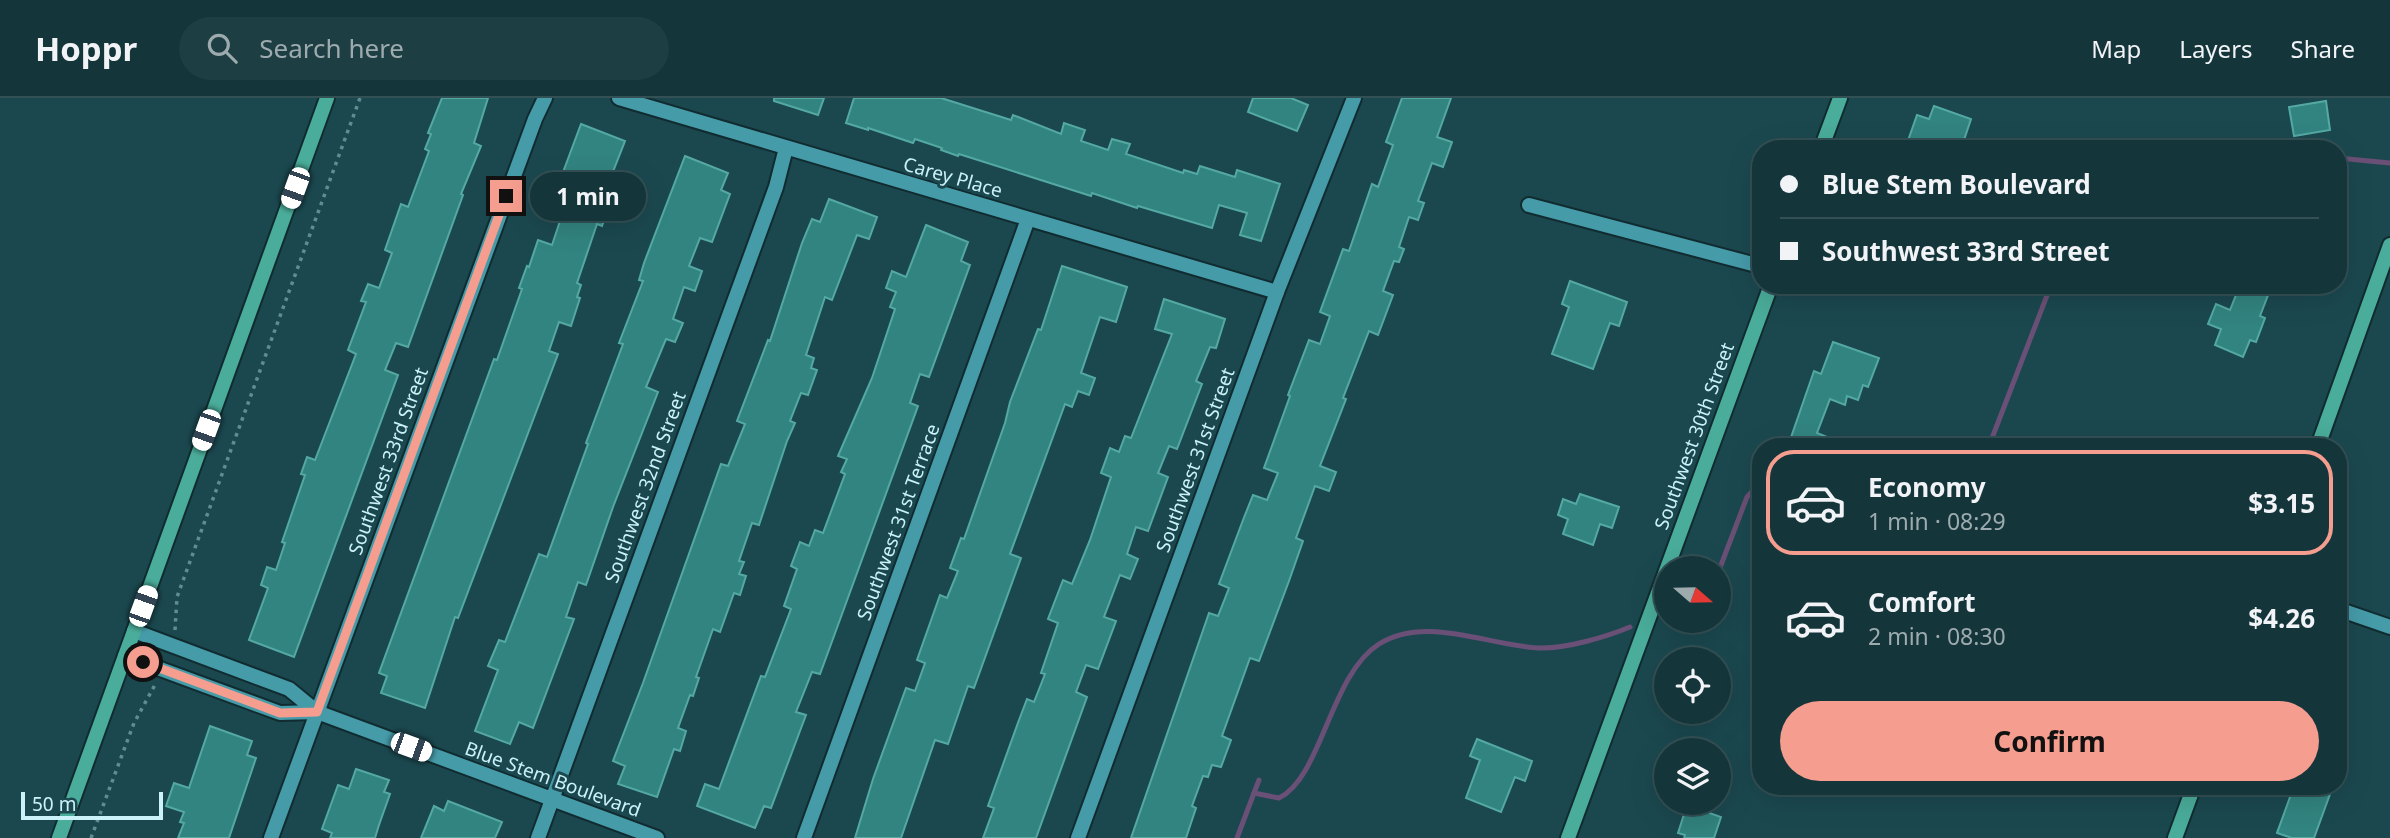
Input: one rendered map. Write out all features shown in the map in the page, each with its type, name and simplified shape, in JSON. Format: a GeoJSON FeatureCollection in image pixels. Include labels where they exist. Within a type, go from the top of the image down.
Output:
{"type":"FeatureCollection","features":[{"type":"Feature","properties":{"kind":"street"},"geometry":{"type":"LineString","coordinates":[[59,838],[327,98]]}},
{"type":"Feature","properties":{"kind":"street","name":"Southwest 33rd Street"},"geometry":{"type":"LineString","coordinates":[[271,838],[545,98]]}},
{"type":"Feature","properties":{"kind":"street","name":"Carey Place"},"geometry":{"type":"LineString","coordinates":[[619,98],[1278,292]]}},
{"type":"Feature","properties":{"kind":"street","name":"Southwest 31st Street"},"geometry":{"type":"LineString","coordinates":[[1078,838],[1278,292],[1354,98]]}},
{"type":"Feature","properties":{"kind":"street"},"geometry":{"type":"LineString","coordinates":[[1824,140],[1840,98]]}},
{"type":"Feature","properties":{"kind":"street","name":"Southwest 32nd Street"},"geometry":{"type":"LineString","coordinates":[[538,838],[776,187],[786,148]]}},
{"type":"Feature","properties":{"kind":"street"},"geometry":{"type":"LineString","coordinates":[[1529,205],[1752,264]]}},
{"type":"Feature","properties":{"kind":"street","name":"Southwest 31st Terrace"},"geometry":{"type":"LineString","coordinates":[[804,838],[1028,219]]}},
{"type":"Feature","properties":{"kind":"street"},"geometry":{"type":"LineString","coordinates":[[2321,438],[2390,245]]}},
{"type":"Feature","properties":{"kind":"street","name":"Southwest 30th Street"},"geometry":{"type":"LineString","coordinates":[[1568,838],[1768,294]]}},
{"type":"Feature","properties":{"kind":"street"},"geometry":{"type":"LineString","coordinates":[[2347,612],[2390,627]]}},
{"type":"Feature","properties":{"kind":"street","name":"Blue Stem Boulevard"},"geometry":{"type":"LineString","coordinates":[[134,631],[289,689],[317,712],[657,838]]}},
{"type":"Feature","properties":{"kind":"street","name":"Blue Stem Boulevard"},"geometry":{"type":"LineString","coordinates":[[125,656],[280,713],[317,712]]}},
{"type":"Feature","properties":{"kind":"street"},"geometry":{"type":"LineString","coordinates":[[2175,838],[2191,795]]}},
{"type":"Feature","properties":{"kind":"path"},"geometry":{"type":"LineString","coordinates":[[170,644],[176,626],[177,597],[360,98]]}},
{"type":"Feature","properties":{"kind":"path"},"geometry":{"type":"LineString","coordinates":[[91,838],[134,723],[155,687],[161,669]]}},
{"type":"Feature","properties":{"kind":"building"},"geometry":{"type":"Polygon","coordinates":[[[442,98],[488,98],[474,143],[481,146],[461,194],[463,195],[408,347],[396,343],[385,370],[398,375],[294,657],[249,640],[268,588],[261,585],[267,567],[276,570],[285,543],[282,542],[305,475],[301,474],[307,457],[315,460],[356,354],[348,350],[366,302],[361,301],[368,284],[379,288],[392,253],[385,250],[401,204],[408,207],[429,151],[425,149],[431,134],[428,133],[442,98]]]}},
{"type":"Feature","properties":{"kind":"building"},"geometry":{"type":"Polygon","coordinates":[[[774,98],[824,98],[818,115],[774,101],[774,98]]]}},
{"type":"Feature","properties":{"kind":"building"},"geometry":{"type":"Polygon","coordinates":[[[854,98],[941,98],[1011,120],[1013,115],[1061,134],[1064,123],[1085,130],[1081,141],[1108,150],[1112,139],[1130,144],[1126,154],[1183,173],[1184,170],[1197,174],[1200,166],[1235,177],[1237,170],[1280,184],[1261,241],[1240,235],[1247,213],[1219,205],[1212,228],[1092,193],[1091,196],[959,154],[958,156],[915,139],[913,143],[846,123],[854,98]]]}},
{"type":"Feature","properties":{"kind":"building"},"geometry":{"type":"Polygon","coordinates":[[[1253,98],[1291,98],[1308,105],[1297,131],[1248,112],[1253,98]]]}},
{"type":"Feature","properties":{"kind":"building"},"geometry":{"type":"Polygon","coordinates":[[[1402,98],[1451,98],[1437,137],[1452,142],[1443,167],[1432,163],[1418,201],[1424,203],[1418,220],[1409,217],[1399,247],[1404,249],[1399,262],[1394,261],[1383,291],[1393,295],[1378,335],[1369,331],[1343,398],[1346,399],[1320,466],[1336,472],[1329,491],[1315,486],[1296,538],[1303,541],[1289,581],[1259,661],[1250,658],[1222,736],[1231,740],[1221,767],[1212,765],[1208,777],[1203,776],[1192,806],[1196,808],[1186,838],[1131,838],[1209,613],[1218,616],[1229,588],[1219,584],[1253,495],[1267,500],[1278,473],[1264,468],[1290,396],[1288,395],[1309,340],[1320,344],[1330,316],[1320,312],[1343,249],[1349,251],[1372,184],[1378,187],[1393,145],[1386,142],[1402,98]]]}},
{"type":"Feature","properties":{"kind":"building"},"geometry":{"type":"Polygon","coordinates":[[[2326,101],[2330,130],[2294,136],[2289,107],[2326,101]]]}},
{"type":"Feature","properties":{"kind":"building"},"geometry":{"type":"Polygon","coordinates":[[[1934,106],[1971,119],[1964,140],[1908,140],[1917,115],[1929,119],[1934,106]]]}},
{"type":"Feature","properties":{"kind":"building"},"geometry":{"type":"Polygon","coordinates":[[[581,124],[625,141],[607,187],[614,190],[602,226],[597,224],[577,283],[581,285],[577,297],[580,298],[571,326],[559,322],[549,351],[558,354],[458,618],[455,617],[425,708],[381,693],[387,676],[379,673],[494,359],[497,360],[522,289],[519,288],[527,266],[529,267],[538,240],[552,245],[563,212],[559,211],[564,195],[556,191],[581,124]]]}},
{"type":"Feature","properties":{"kind":"building"},"geometry":{"type":"Polygon","coordinates":[[[685,156],[728,173],[721,190],[730,194],[712,242],[700,238],[689,266],[702,271],[695,291],[684,287],[673,319],[683,323],[675,342],[666,339],[646,387],[658,392],[586,585],[578,582],[566,617],[574,619],[533,728],[519,722],[510,744],[475,731],[498,670],[488,666],[499,640],[505,642],[539,554],[547,557],[623,344],[619,343],[643,281],[639,280],[644,263],[685,156]]]}},
{"type":"Feature","properties":{"kind":"building"},"geometry":{"type":"Polygon","coordinates":[[[829,199],[877,217],[869,239],[857,235],[832,300],[825,297],[806,355],[814,358],[811,368],[817,370],[808,395],[801,393],[790,421],[795,423],[759,525],[752,523],[739,561],[744,562],[739,574],[746,576],[740,595],[734,593],[720,632],[713,629],[696,677],[699,678],[693,696],[690,695],[678,728],[686,731],[680,751],[674,749],[657,797],[618,784],[625,766],[613,761],[721,464],[728,466],[745,424],[737,421],[768,340],[770,341],[802,243],[812,219],[820,222],[829,199]]]}},
{"type":"Feature","properties":{"kind":"building"},"geometry":{"type":"Polygon","coordinates":[[[926,225],[968,242],[961,261],[970,265],[929,377],[920,374],[910,403],[918,406],[830,647],[820,674],[812,672],[796,712],[806,715],[771,808],[764,806],[755,828],[697,806],[705,784],[719,789],[761,676],[765,677],[791,609],[784,606],[797,569],[791,566],[800,542],[809,546],[815,530],[823,533],[845,474],[841,472],[847,459],[838,456],[872,378],[895,309],[890,307],[896,292],[886,288],[892,271],[906,277],[926,225]]]}},
{"type":"Feature","properties":{"kind":"building"},"geometry":{"type":"Polygon","coordinates":[[[1062,266],[1127,287],[1116,322],[1100,317],[1081,373],[1095,378],[1089,395],[1078,391],[1072,407],[1065,404],[1010,554],[1021,558],[974,688],[968,686],[948,744],[935,740],[901,838],[855,838],[906,688],[915,691],[925,663],[917,660],[940,595],[947,598],[958,571],[950,568],[961,538],[964,539],[1010,402],[1038,329],[1041,330],[1062,266]]]}},
{"type":"Feature","properties":{"kind":"building"},"geometry":{"type":"Polygon","coordinates":[[[1570,281],[1627,302],[1619,326],[1610,323],[1593,369],[1552,354],[1569,307],[1562,304],[1570,281]]]}},
{"type":"Feature","properties":{"kind":"building"},"geometry":{"type":"Polygon","coordinates":[[[2236,294],[2268,294],[2260,316],[2265,318],[2256,342],[2250,340],[2243,357],[2215,345],[2221,329],[2208,324],[2216,304],[2230,310],[2236,294]]]}},
{"type":"Feature","properties":{"kind":"building"},"geometry":{"type":"Polygon","coordinates":[[[1164,299],[1225,319],[1216,348],[1210,347],[1196,381],[1202,384],[1177,449],[1169,446],[1158,473],[1168,477],[1148,531],[1136,527],[1127,554],[1138,559],[1130,579],[1120,575],[1104,617],[1116,621],[1098,669],[1086,665],[1076,692],[1087,697],[1036,838],[983,838],[994,808],[988,806],[1019,720],[1027,699],[1034,702],[1045,674],[1041,673],[1058,623],[1048,619],[1063,580],[1072,584],[1111,477],[1101,473],[1110,448],[1119,452],[1125,436],[1131,438],[1172,334],[1155,329],[1164,299]]]}},
{"type":"Feature","properties":{"kind":"building"},"geometry":{"type":"Polygon","coordinates":[[[1833,342],[1879,358],[1868,387],[1863,385],[1858,400],[1847,396],[1845,405],[1830,399],[1817,433],[1829,438],[1791,438],[1814,371],[1821,374],[1833,342]]]}},
{"type":"Feature","properties":{"kind":"building"},"geometry":{"type":"Polygon","coordinates":[[[1580,494],[1619,507],[1612,528],[1600,524],[1593,545],[1563,534],[1568,519],[1558,515],[1563,499],[1576,504],[1580,494]]]}},
{"type":"Feature","properties":{"kind":"building"},"geometry":{"type":"Polygon","coordinates":[[[210,726],[252,741],[247,755],[256,758],[229,838],[178,838],[184,823],[180,822],[184,812],[166,806],[174,783],[189,788],[210,726]]]}},
{"type":"Feature","properties":{"kind":"building"},"geometry":{"type":"Polygon","coordinates":[[[1477,739],[1532,761],[1525,781],[1515,777],[1501,812],[1466,798],[1480,760],[1470,756],[1477,739]]]}},
{"type":"Feature","properties":{"kind":"building"},"geometry":{"type":"Polygon","coordinates":[[[356,769],[389,780],[384,792],[390,794],[375,838],[330,838],[332,833],[322,829],[338,785],[349,789],[356,769]]]}},
{"type":"Feature","properties":{"kind":"building"},"geometry":{"type":"Polygon","coordinates":[[[2291,795],[2330,795],[2314,838],[2292,838],[2277,833],[2291,795]]]}},
{"type":"Feature","properties":{"kind":"building"},"geometry":{"type":"Polygon","coordinates":[[[448,801],[502,822],[495,838],[421,838],[434,806],[444,811],[448,801]]]}},
{"type":"Feature","properties":{"kind":"building"},"geometry":{"type":"Polygon","coordinates":[[[1684,815],[1721,817],[1714,838],[1684,838],[1685,835],[1678,833],[1684,815]]]}},
{"type":"Feature","properties":{"kind":"waterway"},"geometry":{"type":"LineString","coordinates":[[2347,159],[2390,163]]}},
{"type":"Feature","properties":{"kind":"waterway"},"geometry":{"type":"LineString","coordinates":[[1992,438],[2048,294]]}},
{"type":"Feature","properties":{"kind":"waterway"},"geometry":{"type":"LineString","coordinates":[[1724,556],[1747,497],[1752,492]]}},
{"type":"Feature","properties":{"kind":"waterway"},"geometry":{"type":"LineString","coordinates":[[1259,780],[1254,793],[1279,798],[1294,787],[1317,748],[1349,678],[1362,659],[1379,644],[1398,636],[1438,632],[1542,648],[1587,641],[1630,627]]}},
{"type":"Feature","properties":{"kind":"waterway"},"geometry":{"type":"LineString","coordinates":[[1237,838],[1254,793]]}},
{"type":"Feature","properties":{"kind":"route"},"geometry":{"type":"LineString","coordinates":[[143,662],[280,713],[317,712],[506,196]]}}]}
